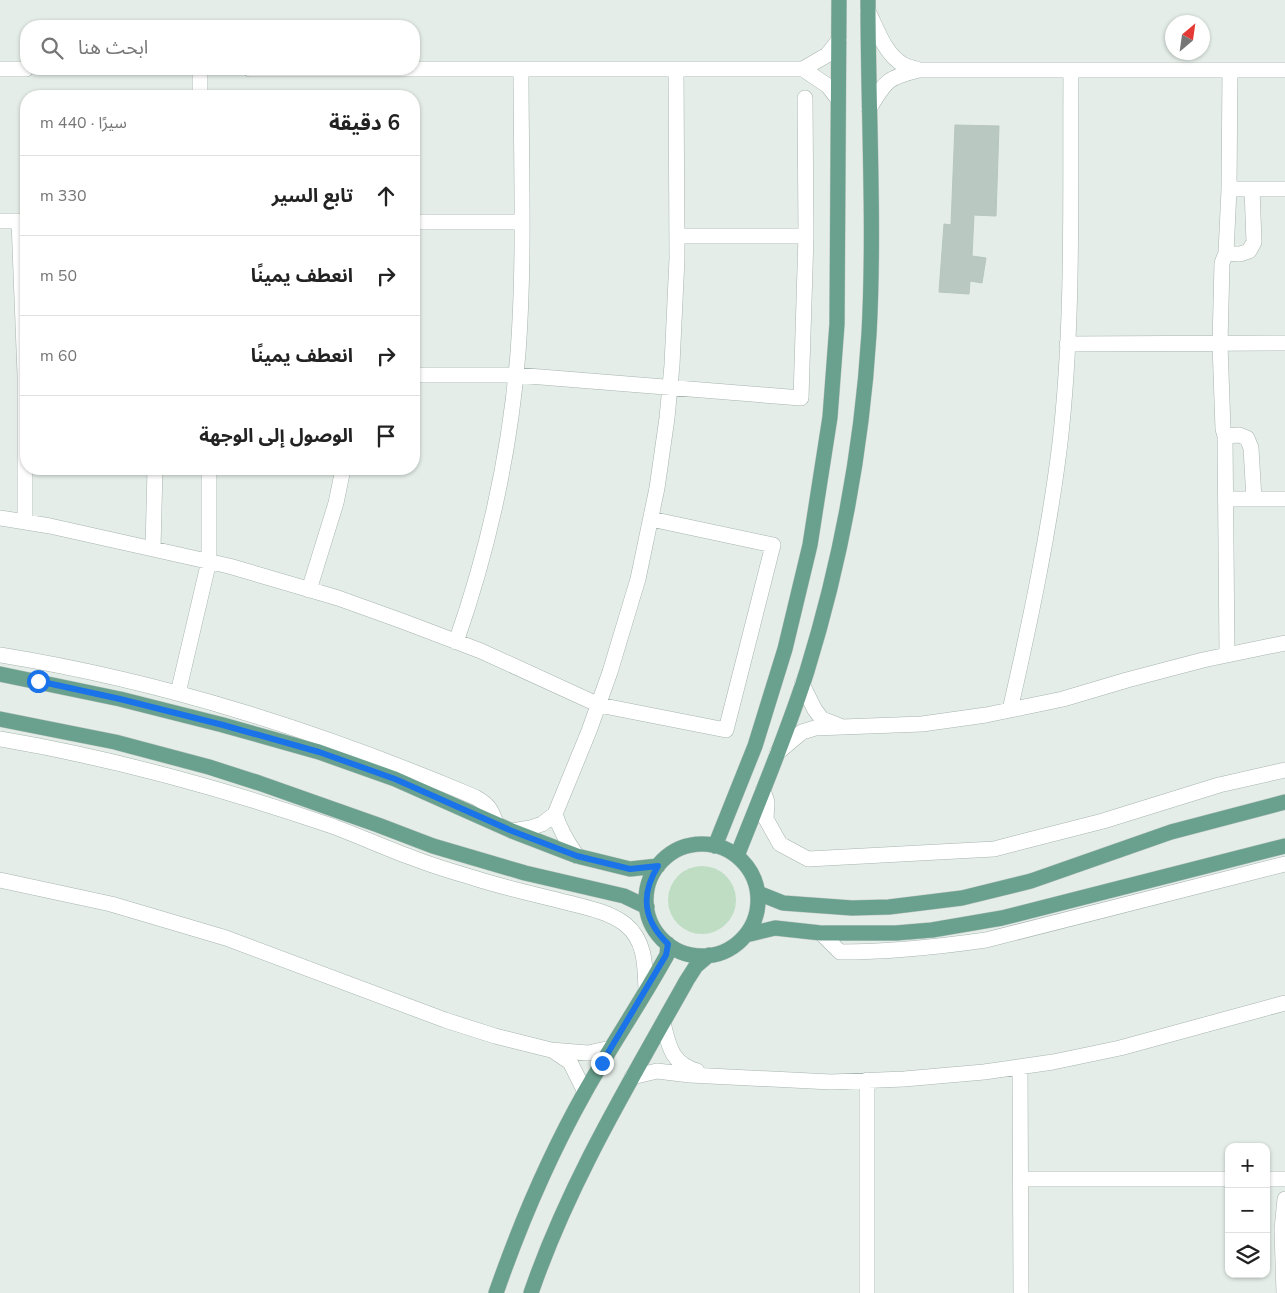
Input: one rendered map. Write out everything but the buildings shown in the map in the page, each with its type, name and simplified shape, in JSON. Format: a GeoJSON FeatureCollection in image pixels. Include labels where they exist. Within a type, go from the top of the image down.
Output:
{"type":"FeatureCollection","features":[{"type":"Feature","properties":{"kind":"main road"},"geometry":{"type":"LineString","coordinates":[[715,846],[755,746],[785,649],[810,545],[830,417],[837,324],[839,0]]}},
{"type":"Feature","properties":{"kind":"main road"},"geometry":{"type":"LineString","coordinates":[[736,856],[763,790],[802,684],[821,623],[844,522],[865,382],[869,334],[868,6]]}},
{"type":"Feature","properties":{"kind":"main road"},"geometry":{"type":"LineString","coordinates":[[0,674],[120,699],[319,752],[395,779],[512,831],[577,856],[630,869],[658,866]]}},
{"type":"Feature","properties":{"kind":"main road"},"geometry":{"type":"LineString","coordinates":[[0,719],[115,742],[209,767],[287,792],[433,846],[525,873],[624,896],[647,907]]}},
{"type":"Feature","properties":{"kind":"main road"},"geometry":{"type":"LineString","coordinates":[[758,893],[783,902],[852,908],[889,907],[962,898],[1031,881],[1171,832],[1285,802]]}},
{"type":"Feature","properties":{"kind":"main road"},"geometry":{"type":"LineString","coordinates":[[530,1293],[546,1250],[589,1156],[696,966],[709,956],[730,949],[746,934],[756,915],[758,893],[751,873],[736,856],[727,850],[715,846],[695,845],[675,851],[658,866],[648,885],[647,907],[654,927],[668,944],[687,954],[709,956]]}},
{"type":"Feature","properties":{"kind":"main road"},"geometry":{"type":"LineString","coordinates":[[746,934],[775,928],[821,933],[896,933],[932,930],[993,919],[1285,846]]}},
{"type":"Feature","properties":{"kind":"main road"},"geometry":{"type":"LineString","coordinates":[[496,1293],[529,1206],[560,1141],[585,1092],[666,955],[668,944]]}},
{"type":"Feature","properties":{"kind":"street"},"geometry":{"type":"LineString","coordinates":[[868,6],[888,50],[894,58],[904,65],[919,70]]}},
{"type":"Feature","properties":{"kind":"street"},"geometry":{"type":"LineString","coordinates":[[420,69],[803,69],[827,55],[839,40]]}},
{"type":"Feature","properties":{"kind":"street"},"geometry":{"type":"LineString","coordinates":[[0,68],[20,68]]}},
{"type":"Feature","properties":{"kind":"street"},"geometry":{"type":"LineString","coordinates":[[456,642],[488,542],[505,460],[516,375],[522,222],[521,69]]}},
{"type":"Feature","properties":{"kind":"street"},"geometry":{"type":"LineString","coordinates":[[512,831],[542,824],[554,814],[598,705],[638,579],[651,519],[661,461],[670,388],[675,311],[677,236],[676,69]]}},
{"type":"Feature","properties":{"kind":"street"},"geometry":{"type":"LineString","coordinates":[[803,69],[828,86],[838,99]]}},
{"type":"Feature","properties":{"kind":"street"},"geometry":{"type":"LineString","coordinates":[[869,109],[884,86],[892,78],[919,70],[1285,70]]}},
{"type":"Feature","properties":{"kind":"street"},"geometry":{"type":"LineString","coordinates":[[1010,710],[1034,604],[1060,442],[1069,314],[1071,70]]}},
{"type":"Feature","properties":{"kind":"street"},"geometry":{"type":"LineString","coordinates":[[1227,655],[1225,436],[1222,430],[1220,344],[1222,263],[1226,253],[1229,189],[1230,70]]}},
{"type":"Feature","properties":{"kind":"street"},"geometry":{"type":"LineString","coordinates":[[200,75],[200,90]]}},
{"type":"Feature","properties":{"kind":"street"},"geometry":{"type":"LineString","coordinates":[[420,375],[516,375],[801,398],[806,236],[805,98]]}},
{"type":"Feature","properties":{"kind":"street"},"geometry":{"type":"LineString","coordinates":[[1229,189],[1285,189]]}},
{"type":"Feature","properties":{"kind":"street"},"geometry":{"type":"LineString","coordinates":[[1226,253],[1240,254],[1249,251],[1254,242],[1252,189]]}},
{"type":"Feature","properties":{"kind":"street"},"geometry":{"type":"LineString","coordinates":[[0,221],[20,221]]}},
{"type":"Feature","properties":{"kind":"street"},"geometry":{"type":"LineString","coordinates":[[420,222],[522,222]]}},
{"type":"Feature","properties":{"kind":"street"},"geometry":{"type":"LineString","coordinates":[[677,236],[806,236]]}},
{"type":"Feature","properties":{"kind":"street"},"geometry":{"type":"LineString","coordinates":[[1067,344],[1285,343]]}},
{"type":"Feature","properties":{"kind":"street"},"geometry":{"type":"LineString","coordinates":[[1225,436],[1239,435],[1247,438],[1251,448],[1254,499]]}},
{"type":"Feature","properties":{"kind":"street"},"geometry":{"type":"LineString","coordinates":[[25,475],[25,522]]}},
{"type":"Feature","properties":{"kind":"street"},"geometry":{"type":"LineString","coordinates":[[153,548],[155,475]]}},
{"type":"Feature","properties":{"kind":"street"},"geometry":{"type":"LineString","coordinates":[[178,693],[210,561],[209,475]]}},
{"type":"Feature","properties":{"kind":"street"},"geometry":{"type":"LineString","coordinates":[[309,590],[336,503],[342,475]]}},
{"type":"Feature","properties":{"kind":"street"},"geometry":{"type":"LineString","coordinates":[[1226,499],[1285,499]]}},
{"type":"Feature","properties":{"kind":"street"},"geometry":{"type":"LineString","coordinates":[[0,518],[50,526],[210,561],[309,590],[393,618],[481,651],[598,705],[726,730],[773,545],[651,519]]}},
{"type":"Feature","properties":{"kind":"street"},"geometry":{"type":"LineString","coordinates":[[777,753],[802,732],[815,728],[922,724],[986,715],[1063,699],[1127,680],[1227,655],[1285,643]]}},
{"type":"Feature","properties":{"kind":"street"},"geometry":{"type":"LineString","coordinates":[[0,655],[87,671],[178,693],[311,733],[476,797],[486,803],[496,823]]}},
{"type":"Feature","properties":{"kind":"street"},"geometry":{"type":"LineString","coordinates":[[802,684],[815,710],[822,719],[846,728]]}},
{"type":"Feature","properties":{"kind":"street"},"geometry":{"type":"LineString","coordinates":[[0,738],[124,764],[210,788],[330,826],[416,859],[484,881],[603,912],[627,926],[637,937],[644,953],[646,990]]}},
{"type":"Feature","properties":{"kind":"street"},"geometry":{"type":"LineString","coordinates":[[763,790],[767,802],[766,819],[780,844],[808,859],[994,849],[1103,821],[1219,785],[1285,770]]}},
{"type":"Feature","properties":{"kind":"street"},"geometry":{"type":"LineString","coordinates":[[554,814],[564,839],[577,856]]}},
{"type":"Feature","properties":{"kind":"street"},"geometry":{"type":"LineString","coordinates":[[821,933],[840,952],[892,951],[966,943],[986,940],[1285,864]]}},
{"type":"Feature","properties":{"kind":"street"},"geometry":{"type":"LineString","coordinates":[[0,880],[92,900],[158,917],[226,938],[445,1020],[495,1036],[551,1050],[588,1053],[611,1048]]}},
{"type":"Feature","properties":{"kind":"street"},"geometry":{"type":"LineString","coordinates":[[632,1077],[657,1072],[673,1072],[690,1075],[831,1082],[984,1072],[1120,1048],[1285,1003]]}},
{"type":"Feature","properties":{"kind":"street"},"geometry":{"type":"LineString","coordinates":[[663,1023],[672,1054],[673,1072]]}},
{"type":"Feature","properties":{"kind":"street"},"geometry":{"type":"LineString","coordinates":[[551,1050],[570,1062],[585,1092]]}},
{"type":"Feature","properties":{"kind":"street"},"geometry":{"type":"LineString","coordinates":[[672,1054],[679,1062],[692,1070],[710,1076]]}},
{"type":"Feature","properties":{"kind":"street"},"geometry":{"type":"LineString","coordinates":[[1020,1067],[1021,1293]]}},
{"type":"Feature","properties":{"kind":"street"},"geometry":{"type":"LineString","coordinates":[[867,1080],[867,1293]]}},
{"type":"Feature","properties":{"kind":"street"},"geometry":{"type":"LineString","coordinates":[[1021,1179],[1225,1179]]}},
{"type":"Feature","properties":{"kind":"street"},"geometry":{"type":"LineString","coordinates":[[1270,1179],[1285,1179]]}},
{"type":"Feature","properties":{"kind":"street"},"geometry":{"type":"LineString","coordinates":[[1284,1293],[1282,1229],[1285,1199]]}},
{"type":"Feature","properties":{"kind":"green space"},"geometry":{"type":"Polygon","coordinates":[[[702,866],[715,869],[726,876],[733,887],[736,900],[733,913],[726,924],[715,931],[702,934],[689,931],[678,924],[671,913],[668,900],[671,887],[678,876],[689,869],[702,866]]]}},
{"type":"Feature","properties":{"kind":"route"},"geometry":{"type":"LineString","coordinates":[[38,681],[223,725],[319,752],[395,779],[512,831],[577,856],[620,868],[630,869],[658,866],[652,875],[646,896],[649,917],[660,936],[668,944],[666,955],[602,1063]]}}]}
